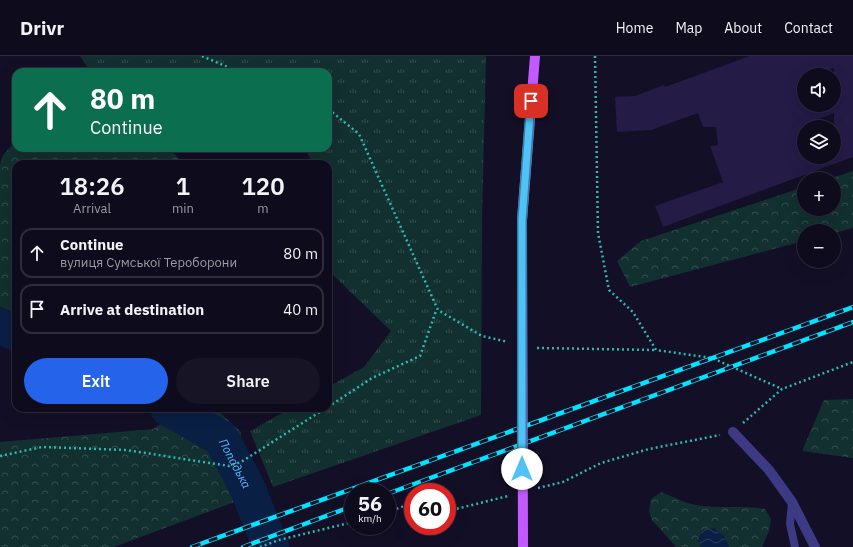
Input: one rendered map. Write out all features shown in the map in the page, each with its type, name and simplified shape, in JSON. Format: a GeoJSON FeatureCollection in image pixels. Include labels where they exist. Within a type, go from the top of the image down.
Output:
{"type":"FeatureCollection","features":[{"type":"Feature","properties":{"kind":"main road"},"geometry":{"type":"LineString","coordinates":[[523,547],[522,220],[535,56]]}},
{"type":"Feature","properties":{"kind":"street"},"geometry":{"type":"LineString","coordinates":[[733,432],[769,470],[792,502],[816,547]]}},
{"type":"Feature","properties":{"kind":"lane"},"geometry":{"type":"LineString","coordinates":[[792,502],[790,524],[795,547]]}},
{"type":"Feature","properties":{"kind":"path"},"geometry":{"type":"LineString","coordinates":[[202,56],[230,68]]}},
{"type":"Feature","properties":{"kind":"path"},"geometry":{"type":"LineString","coordinates":[[595,56],[598,233],[610,290],[632,312],[656,350]]}},
{"type":"Feature","properties":{"kind":"path"},"geometry":{"type":"LineString","coordinates":[[332,112],[359,134],[438,310],[482,336],[512,342]]}},
{"type":"Feature","properties":{"kind":"path"},"geometry":{"type":"LineString","coordinates":[[332,404],[372,378],[420,356],[436,311]]}},
{"type":"Feature","properties":{"kind":"path"},"geometry":{"type":"LineString","coordinates":[[534,347],[541,349],[656,350],[712,358],[782,389]]}},
{"type":"Feature","properties":{"kind":"path"},"geometry":{"type":"LineString","coordinates":[[532,490],[563,482],[601,463],[649,449],[733,432],[782,389],[853,362]]}},
{"type":"Feature","properties":{"kind":"path"},"geometry":{"type":"LineString","coordinates":[[0,456],[42,447],[126,450],[229,466],[241,462],[319,412]]}},
{"type":"Feature","properties":{"kind":"path"},"geometry":{"type":"LineString","coordinates":[[456,509],[510,495]]}},
{"type":"Feature","properties":{"kind":"path"},"geometry":{"type":"LineString","coordinates":[[260,547],[279,540],[344,524]]}},
{"type":"Feature","properties":{"kind":"green space"},"geometry":{"type":"Polygon","coordinates":[[[80,56],[486,56],[482,220],[481,415],[273,487],[250,431],[284,412],[332,412],[332,385],[364,367],[391,331],[333,275],[332,160],[311,160],[307,152],[332,152],[332,68],[87,67],[80,56]]]}},
{"type":"Feature","properties":{"kind":"green space"},"geometry":{"type":"Polygon","coordinates":[[[12,145],[12,152],[172,152],[181,160],[12,160],[12,312],[0,307],[0,164],[3,155],[12,145]]]}},
{"type":"Feature","properties":{"kind":"green space"},"geometry":{"type":"Polygon","coordinates":[[[853,171],[853,228],[841,231],[841,224],[797,224],[797,243],[630,287],[617,261],[641,241],[797,189],[797,216],[841,216],[841,175],[853,171]]]}},
{"type":"Feature","properties":{"kind":"green space"},"geometry":{"type":"Polygon","coordinates":[[[853,399],[853,458],[802,451],[824,400],[853,399]]]}},
{"type":"Feature","properties":{"kind":"green space"},"geometry":{"type":"Polygon","coordinates":[[[177,412],[219,412],[241,432],[240,500],[114,547],[0,547],[0,442],[153,429],[177,412]]]}},
{"type":"Feature","properties":{"kind":"green space"},"geometry":{"type":"Polygon","coordinates":[[[661,492],[696,505],[765,509],[771,519],[769,531],[762,547],[729,547],[723,535],[698,541],[701,547],[676,547],[652,520],[649,511],[651,499],[661,492]]]}},
{"type":"Feature","properties":{"kind":"water"},"geometry":{"type":"Polygon","coordinates":[[[714,528],[723,535],[729,547],[701,547],[698,541],[702,530],[714,528]]]}},
{"type":"Feature","properties":{"kind":"building"},"geometry":{"type":"Polygon","coordinates":[[[750,56],[853,56],[853,157],[841,161],[841,120],[834,120],[834,113],[816,120],[797,120],[797,164],[834,164],[812,172],[797,172],[797,178],[663,227],[655,206],[723,182],[710,146],[718,145],[716,127],[703,127],[698,113],[651,130],[617,132],[615,97],[635,96],[664,85],[665,87],[750,56]]]}},
{"type":"Feature","properties":{"kind":"waterway","name":"Попадька"},"geometry":{"type":"LineString","coordinates":[[0,326],[12,331]]}},
{"type":"Feature","properties":{"kind":"waterway","name":"Попадька"},"geometry":{"type":"LineString","coordinates":[[175,412],[221,438],[246,485],[271,547]]}},
{"type":"Feature","properties":{"kind":"railway"},"geometry":{"type":"LineString","coordinates":[[192,547],[853,307]]}},
{"type":"Feature","properties":{"kind":"railway"},"geometry":{"type":"LineString","coordinates":[[396,491],[853,322]]}},
{"type":"Feature","properties":{"kind":"railway"},"geometry":{"type":"LineString","coordinates":[[243,547],[344,509]]}},
{"type":"Feature","properties":{"kind":"route"},"geometry":{"type":"LineString","coordinates":[[522,469],[522,220],[531,101]]}}]}
